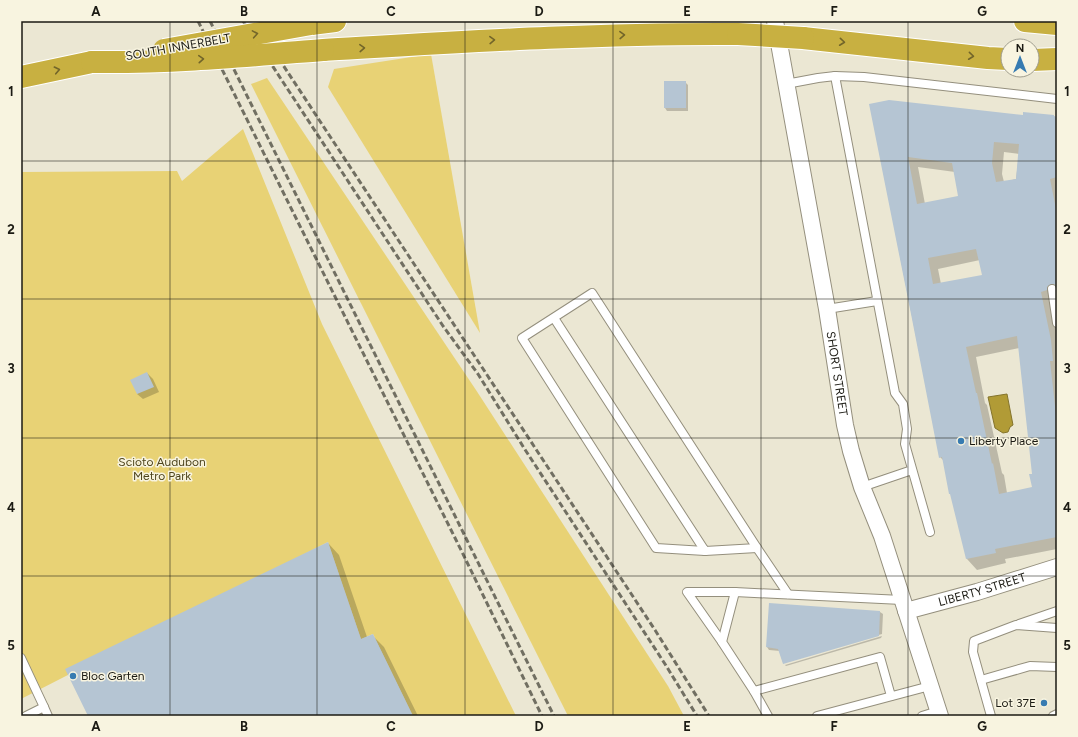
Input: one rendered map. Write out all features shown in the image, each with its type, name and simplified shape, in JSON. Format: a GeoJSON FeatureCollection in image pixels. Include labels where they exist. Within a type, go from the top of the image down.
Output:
{"type":"FeatureCollection","features":[{"type":"Feature","properties":{"kind":"highway","name":"SOUTH INNERBELT"},"geometry":{"type":"LineString","coordinates":[[21,77],[92,62],[335,21]]}},
{"type":"Feature","properties":{"kind":"highway"},"geometry":{"type":"LineString","coordinates":[[1025,21],[1057,24]]}},
{"type":"Feature","properties":{"kind":"highway"},"geometry":{"type":"LineString","coordinates":[[92,62],[197,60],[323,50],[470,41],[680,33],[738,34],[803,38],[1000,59]]}},
{"type":"Feature","properties":{"kind":"highway"},"geometry":{"type":"LineString","coordinates":[[1040,60],[1057,59]]}},
{"type":"Feature","properties":{"kind":"street","name":"SHORT STREET"},"geometry":{"type":"LineString","coordinates":[[775,21],[827,309],[845,425],[851,451],[862,487],[882,536],[939,714]]}},
{"type":"Feature","properties":{"kind":"street","name":"LIBERTY STREET"},"geometry":{"type":"LineString","coordinates":[[904,605],[977,592],[1057,567]]}},
{"type":"Feature","properties":{"kind":"lane"},"geometry":{"type":"LineString","coordinates":[[786,84],[835,76],[864,77],[1057,99]]}},
{"type":"Feature","properties":{"kind":"lane"},"geometry":{"type":"LineString","coordinates":[[835,76],[895,393],[903,404],[907,429],[905,444],[930,532]]}},
{"type":"Feature","properties":{"kind":"lane"},"geometry":{"type":"LineString","coordinates":[[1052,289],[1057,323]]}},
{"type":"Feature","properties":{"kind":"lane"},"geometry":{"type":"LineString","coordinates":[[757,548],[705,551],[656,548],[522,338],[592,293],[788,594]]}},
{"type":"Feature","properties":{"kind":"lane"},"geometry":{"type":"LineString","coordinates":[[827,309],[877,301]]}},
{"type":"Feature","properties":{"kind":"lane"},"geometry":{"type":"LineString","coordinates":[[554,318],[705,551]]}},
{"type":"Feature","properties":{"kind":"lane"},"geometry":{"type":"LineString","coordinates":[[862,487],[912,470]]}},
{"type":"Feature","properties":{"kind":"lane"},"geometry":{"type":"LineString","coordinates":[[768,716],[754,691],[722,642],[687,592],[788,594],[904,605]]}},
{"type":"Feature","properties":{"kind":"lane"},"geometry":{"type":"LineString","coordinates":[[722,642],[735,592]]}},
{"type":"Feature","properties":{"kind":"lane"},"geometry":{"type":"LineString","coordinates":[[991,716],[973,652],[974,641],[1057,610]]}},
{"type":"Feature","properties":{"kind":"lane"},"geometry":{"type":"LineString","coordinates":[[1016,625],[1057,628]]}},
{"type":"Feature","properties":{"kind":"lane"},"geometry":{"type":"LineString","coordinates":[[754,691],[880,657],[891,696]]}},
{"type":"Feature","properties":{"kind":"lane"},"geometry":{"type":"LineString","coordinates":[[21,658],[48,716]]}},
{"type":"Feature","properties":{"kind":"lane"},"geometry":{"type":"LineString","coordinates":[[981,680],[1030,666],[1057,667]]}},
{"type":"Feature","properties":{"kind":"lane"},"geometry":{"type":"LineString","coordinates":[[817,716],[930,686]]}},
{"type":"Feature","properties":{"kind":"lane"},"geometry":{"type":"LineString","coordinates":[[26,716],[44,707]]}},
{"type":"Feature","properties":{"kind":"lane"},"geometry":{"type":"LineString","coordinates":[[922,716],[939,714]]}},
{"type":"Feature","properties":{"kind":"lane"},"geometry":{"type":"LineString","coordinates":[[1053,716],[1057,714]]}},
{"type":"Feature","properties":{"kind":"green space"},"geometry":{"type":"Polygon","coordinates":[[[431,54],[480,333],[328,87],[334,69],[431,54]]]}},
{"type":"Feature","properties":{"kind":"green space"},"geometry":{"type":"Polygon","coordinates":[[[267,78],[476,390],[668,686],[684,716],[568,716],[251,84],[267,78]]]}},
{"type":"Feature","properties":{"kind":"green space","name":"Scioto Audubon Metro Park"},"geometry":{"type":"Polygon","coordinates":[[[243,129],[322,324],[516,716],[413,716],[373,634],[361,639],[328,542],[21,699],[21,172],[177,171],[182,181],[243,129]]]}},
{"type":"Feature","properties":{"kind":"shaded area"},"geometry":{"type":"Polygon","coordinates":[[[1007,394],[1013,425],[1010,427],[1008,432],[1003,433],[995,428],[988,397],[1007,394]]]}},
{"type":"Feature","properties":{"kind":"building"},"geometry":{"type":"Polygon","coordinates":[[[664,81],[686,81],[686,108],[664,108],[664,81]]]}},
{"type":"Feature","properties":{"kind":"building"},"geometry":{"type":"Polygon","coordinates":[[[889,100],[1023,115],[1023,112],[1054,115],[1057,117],[1057,177],[1050,179],[1057,214],[1057,287],[1054,284],[1051,284],[1047,287],[1047,290],[1041,292],[1051,340],[1053,361],[1050,361],[1057,424],[1057,537],[995,549],[996,553],[966,559],[949,494],[942,457],[939,458],[869,104],[889,100]],[[994,142],[992,163],[996,182],[1016,179],[1019,144],[994,142]],[[908,157],[917,204],[958,196],[952,163],[908,157]],[[976,249],[928,258],[933,284],[982,275],[976,249]],[[1017,336],[966,347],[999,494],[1032,487],[1029,474],[1032,474],[1017,336]]]}},
{"type":"Feature","properties":{"kind":"building"},"geometry":{"type":"Polygon","coordinates":[[[147,372],[154,387],[137,394],[130,380],[147,372]]]}},
{"type":"Feature","properties":{"kind":"building"},"geometry":{"type":"Polygon","coordinates":[[[328,542],[361,639],[373,634],[413,716],[88,716],[65,669],[328,542]]]}},
{"type":"Feature","properties":{"kind":"building"},"geometry":{"type":"Polygon","coordinates":[[[769,603],[880,611],[879,636],[783,664],[778,649],[766,647],[769,603]]]}},
{"type":"Feature","properties":{"kind":"railway"},"geometry":{"type":"LineString","coordinates":[[198,21],[542,716]]}},
{"type":"Feature","properties":{"kind":"railway"},"geometry":{"type":"LineString","coordinates":[[210,21],[554,716]]}},
{"type":"Feature","properties":{"kind":"railway"},"geometry":{"type":"LineString","coordinates":[[243,21],[443,326],[478,374],[697,716]]}},
{"type":"Feature","properties":{"kind":"railway"},"geometry":{"type":"LineString","coordinates":[[254,21],[655,630],[709,716]]}},
{"type":"Feature","properties":{"kind":"place","name":"Liberty Place"},"geometry":{"type":"Point","coordinates":[961,441]}},
{"type":"Feature","properties":{"kind":"place","name":"Bloc Garten"},"geometry":{"type":"Point","coordinates":[73,676]}},
{"type":"Feature","properties":{"kind":"place","name":"Lot 37E"},"geometry":{"type":"Point","coordinates":[1044,703]}}]}
